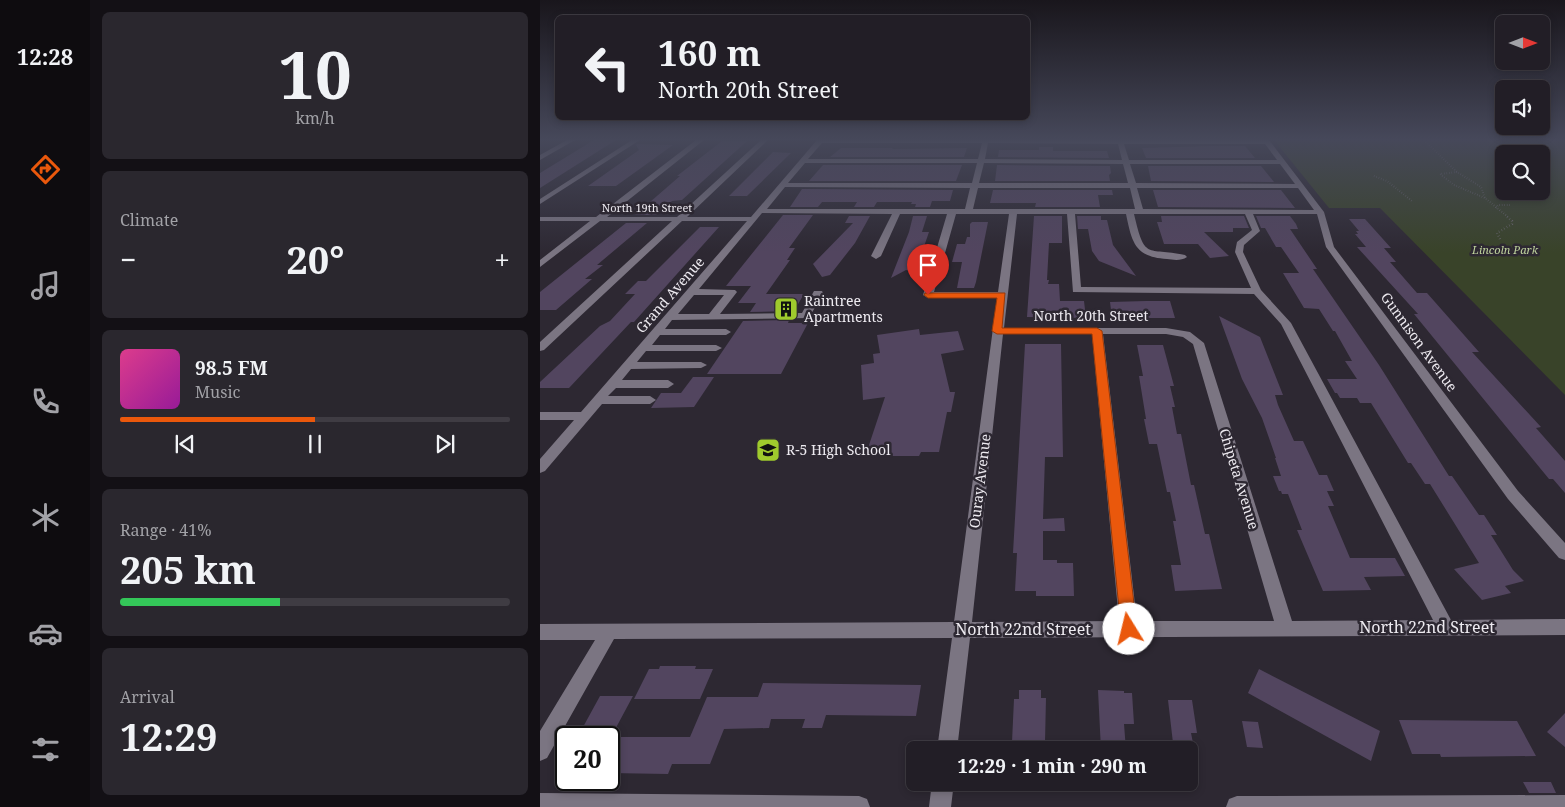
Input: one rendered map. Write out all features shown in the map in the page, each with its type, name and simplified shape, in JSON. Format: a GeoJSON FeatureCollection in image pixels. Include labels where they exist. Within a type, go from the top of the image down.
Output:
{"type":"FeatureCollection","features":[{"type":"Feature","properties":{"kind":"street"},"geometry":{"type":"LineString","coordinates":[[540,202],[578,178]]}},
{"type":"Feature","properties":{"kind":"street"},"geometry":{"type":"LineString","coordinates":[[540,264],[653,178]]}},
{"type":"Feature","properties":{"kind":"street"},"geometry":{"type":"LineString","coordinates":[[540,348],[725,178]]}},
{"type":"Feature","properties":{"kind":"street","name":"Grand Avenue"},"geometry":{"type":"LineString","coordinates":[[540,468],[789,178]]}},
{"type":"Feature","properties":{"kind":"street"},"geometry":{"type":"LineString","coordinates":[[968,212],[976,178]]}},
{"type":"Feature","properties":{"kind":"street"},"geometry":{"type":"LineString","coordinates":[[1131,178],[1140,212]]}},
{"type":"Feature","properties":{"kind":"street","name":"Gunnison Avenue"},"geometry":{"type":"LineString","coordinates":[[1294,178],[1320,212],[1325,224],[1324,238],[1330,247],[1513,495],[1565,554]]}},
{"type":"Feature","properties":{"kind":"street"},"geometry":{"type":"LineString","coordinates":[[783,185],[1300,186]]}},
{"type":"Feature","properties":{"kind":"street"},"geometry":{"type":"LineString","coordinates":[[876,256],[896,212]]}},
{"type":"Feature","properties":{"kind":"street","name":"North 19th Street"},"geometry":{"type":"LineString","coordinates":[[540,219],[681,219],[757,215],[896,212],[1320,212]]}},
{"type":"Feature","properties":{"kind":"street"},"geometry":{"type":"LineString","coordinates":[[952,212],[928,295],[1002,295]]}},
{"type":"Feature","properties":{"kind":"street","name":"Ouray Avenue"},"geometry":{"type":"LineString","coordinates":[[948,741],[1013,212]]}},
{"type":"Feature","properties":{"kind":"street"},"geometry":{"type":"LineString","coordinates":[[1071,212],[1076,290],[1257,290]]}},
{"type":"Feature","properties":{"kind":"street"},"geometry":{"type":"LineString","coordinates":[[1130,212],[1137,243],[1144,252],[1158,256],[1182,257]]}},
{"type":"Feature","properties":{"kind":"street"},"geometry":{"type":"LineString","coordinates":[[1248,212],[1256,231],[1240,244],[1239,252],[1257,290],[1286,323],[1446,627]]}},
{"type":"Feature","properties":{"kind":"street"},"geometry":{"type":"LineString","coordinates":[[691,292],[732,292],[712,317]]}},
{"type":"Feature","properties":{"kind":"street"},"geometry":{"type":"LineString","coordinates":[[670,317],[805,316],[818,293]]}},
{"type":"Feature","properties":{"kind":"street","name":"North 20th Street"},"geometry":{"type":"LineString","coordinates":[[997,331],[1166,330],[1186,334]]}},
{"type":"Feature","properties":{"kind":"street"},"geometry":{"type":"LineString","coordinates":[[1097,331],[1129,629]]}},
{"type":"Feature","properties":{"kind":"street"},"geometry":{"type":"LineString","coordinates":[[657,332],[726,332]]}},
{"type":"Feature","properties":{"kind":"street","name":"Chipeta Avenue"},"geometry":{"type":"LineString","coordinates":[[1186,334],[1198,343],[1285,628]]}},
{"type":"Feature","properties":{"kind":"street"},"geometry":{"type":"LineString","coordinates":[[643,348],[716,348]]}},
{"type":"Feature","properties":{"kind":"street"},"geometry":{"type":"LineString","coordinates":[[627,366],[701,365]]}},
{"type":"Feature","properties":{"kind":"street"},"geometry":{"type":"LineString","coordinates":[[612,384],[668,384]]}},
{"type":"Feature","properties":{"kind":"street"},"geometry":{"type":"LineString","coordinates":[[598,400],[650,400]]}},
{"type":"Feature","properties":{"kind":"street"},"geometry":{"type":"LineString","coordinates":[[540,416],[585,416]]}},
{"type":"Feature","properties":{"kind":"street","name":"North 22nd Street"},"geometry":{"type":"LineString","coordinates":[[540,632],[1565,627]]}},
{"type":"Feature","properties":{"kind":"street"},"geometry":{"type":"LineString","coordinates":[[540,751],[610,632]]}},
{"type":"Feature","properties":{"kind":"street"},"geometry":{"type":"LineString","coordinates":[[940,807],[942,791]]}},
{"type":"Feature","properties":{"kind":"street"},"geometry":{"type":"LineString","coordinates":[[540,804],[859,807]]}},
{"type":"Feature","properties":{"kind":"street"},"geometry":{"type":"LineString","coordinates":[[1237,807],[1565,806]]}},
{"type":"Feature","properties":{"kind":"path"},"geometry":{"type":"LineString","coordinates":[[1378,178],[1387,181],[1412,201]]}},
{"type":"Feature","properties":{"kind":"path"},"geometry":{"type":"LineString","coordinates":[[1445,178],[1454,185],[1485,198],[1512,222],[1497,233],[1500,239]]}},
{"type":"Feature","properties":{"kind":"path"},"geometry":{"type":"LineString","coordinates":[[1466,178],[1481,187],[1485,198]]}},
{"type":"Feature","properties":{"kind":"path"},"geometry":{"type":"LineString","coordinates":[[1470,191],[1482,190]]}},
{"type":"Feature","properties":{"kind":"path"},"geometry":{"type":"LineString","coordinates":[[1497,209],[1498,206],[1510,204]]}},
{"type":"Feature","properties":{"kind":"green space","name":"Lincoln Park"},"geometry":{"type":"Polygon","coordinates":[[[1304,178],[1495,178],[1495,200],[1550,200],[1550,178],[1565,178],[1565,395],[1380,208],[1329,208],[1304,178]]]}},
{"type":"Feature","properties":{"kind":"building"},"geometry":{"type":"Polygon","coordinates":[[[540,178],[556,178],[540,188],[540,178]]]}},
{"type":"Feature","properties":{"kind":"building"},"geometry":{"type":"Polygon","coordinates":[[[600,178],[628,178],[616,186],[588,186],[600,178]]]}},
{"type":"Feature","properties":{"kind":"building"},"geometry":{"type":"Polygon","coordinates":[[[678,178],[707,178],[682,200],[672,201],[656,215],[635,215],[678,178]]]}},
{"type":"Feature","properties":{"kind":"building"},"geometry":{"type":"Polygon","coordinates":[[[747,178],[766,178],[747,196],[729,196],[747,178]]]}},
{"type":"Feature","properties":{"kind":"building"},"geometry":{"type":"Polygon","coordinates":[[[812,178],[957,178],[956,181],[809,181],[812,178]]]}},
{"type":"Feature","properties":{"kind":"building"},"geometry":{"type":"Polygon","coordinates":[[[995,178],[1109,178],[1110,181],[995,181],[995,178]]]}},
{"type":"Feature","properties":{"kind":"building"},"geometry":{"type":"Polygon","coordinates":[[[1150,178],[1270,178],[1274,182],[1151,181],[1150,178]]]}},
{"type":"Feature","properties":{"kind":"building"},"geometry":{"type":"Polygon","coordinates":[[[802,189],[953,190],[950,201],[932,201],[930,207],[915,207],[916,204],[911,204],[912,202],[877,202],[874,207],[854,207],[857,202],[822,202],[818,207],[790,207],[802,189]]]}},
{"type":"Feature","properties":{"kind":"building"},"geometry":{"type":"Polygon","coordinates":[[[993,190],[1112,190],[1113,195],[1098,195],[1100,207],[1035,207],[1036,203],[990,203],[993,190]]]}},
{"type":"Feature","properties":{"kind":"building"},"geometry":{"type":"Polygon","coordinates":[[[1153,190],[1281,190],[1295,208],[1158,207],[1153,190]]]}},
{"type":"Feature","properties":{"kind":"building"},"geometry":{"type":"Polygon","coordinates":[[[783,215],[813,215],[789,248],[795,248],[787,260],[790,260],[766,294],[804,294],[794,311],[750,312],[756,303],[738,303],[751,286],[726,286],[783,215]]]}},
{"type":"Feature","properties":{"kind":"building"},"geometry":{"type":"Polygon","coordinates":[[[849,216],[870,216],[855,243],[830,275],[822,277],[813,264],[853,223],[845,223],[849,216]]]}},
{"type":"Feature","properties":{"kind":"building"},"geometry":{"type":"Polygon","coordinates":[[[913,216],[927,216],[922,232],[929,232],[917,267],[910,271],[906,270],[891,278],[909,232],[913,216]]]}},
{"type":"Feature","properties":{"kind":"building"},"geometry":{"type":"Polygon","coordinates":[[[1034,216],[1062,216],[1062,243],[1049,243],[1047,280],[1049,280],[1048,284],[1059,284],[1060,301],[1084,301],[1086,318],[1027,317],[1034,216]]]}},
{"type":"Feature","properties":{"kind":"building"},"geometry":{"type":"Polygon","coordinates":[[[1077,216],[1101,216],[1101,220],[1107,220],[1113,245],[1136,276],[1099,261],[1092,251],[1088,229],[1078,229],[1077,216]]]}},
{"type":"Feature","properties":{"kind":"building"},"geometry":{"type":"Polygon","coordinates":[[[1161,216],[1244,216],[1249,228],[1233,228],[1233,232],[1204,232],[1229,256],[1210,258],[1198,244],[1164,244],[1157,222],[1162,222],[1161,216]]]}},
{"type":"Feature","properties":{"kind":"building"},"geometry":{"type":"Polygon","coordinates":[[[1256,216],[1290,216],[1296,224],[1298,229],[1290,229],[1317,269],[1313,269],[1379,365],[1449,476],[1452,476],[1479,515],[1484,515],[1497,535],[1491,535],[1513,570],[1524,581],[1505,586],[1511,593],[1482,600],[1454,569],[1479,563],[1430,484],[1425,484],[1411,463],[1408,463],[1371,403],[1360,403],[1357,398],[1340,398],[1335,393],[1327,379],[1357,379],[1345,361],[1352,361],[1335,331],[1333,331],[1319,309],[1304,308],[1283,273],[1299,273],[1281,247],[1276,247],[1265,228],[1261,228],[1256,216]]]}},
{"type":"Feature","properties":{"kind":"building"},"geometry":{"type":"Polygon","coordinates":[[[1349,219],[1365,219],[1391,248],[1384,248],[1396,262],[1390,262],[1417,293],[1427,293],[1479,352],[1472,352],[1541,427],[1536,428],[1565,461],[1565,493],[1553,479],[1549,479],[1414,314],[1418,314],[1357,247],[1366,247],[1355,234],[1358,234],[1356,231],[1359,231],[1349,219]]]}},
{"type":"Feature","properties":{"kind":"building"},"geometry":{"type":"Polygon","coordinates":[[[972,222],[988,222],[976,282],[974,288],[957,288],[962,262],[952,262],[957,244],[965,244],[967,237],[970,237],[970,224],[972,222]]]}},
{"type":"Feature","properties":{"kind":"building"},"geometry":{"type":"Polygon","coordinates":[[[626,223],[647,223],[597,265],[603,265],[585,279],[592,279],[556,310],[540,310],[540,292],[626,223]]]}},
{"type":"Feature","properties":{"kind":"building"},"geometry":{"type":"Polygon","coordinates":[[[700,227],[719,227],[634,322],[631,322],[569,388],[540,388],[540,382],[600,326],[610,321],[635,294],[625,294],[638,281],[646,281],[700,227]]]}},
{"type":"Feature","properties":{"kind":"building"},"geometry":{"type":"Polygon","coordinates":[[[1170,301],[1175,318],[1112,318],[1110,302],[1170,301]]]}},
{"type":"Feature","properties":{"kind":"building"},"geometry":{"type":"Polygon","coordinates":[[[1219,316],[1260,337],[1283,395],[1275,395],[1278,405],[1294,441],[1303,441],[1319,475],[1327,475],[1334,491],[1327,491],[1334,506],[1328,506],[1350,558],[1395,558],[1405,576],[1364,577],[1371,590],[1323,591],[1297,530],[1302,530],[1288,494],[1282,494],[1279,491],[1273,476],[1281,476],[1276,458],[1262,418],[1242,379],[1219,316]]]}},
{"type":"Feature","properties":{"kind":"building"},"geometry":{"type":"Polygon","coordinates":[[[789,320],[788,323],[808,323],[781,374],[707,374],[743,321],[789,320]]]}},
{"type":"Feature","properties":{"kind":"building"},"geometry":{"type":"Polygon","coordinates":[[[919,329],[920,335],[958,331],[964,350],[941,354],[950,392],[955,392],[951,412],[947,412],[939,452],[921,452],[919,456],[884,456],[885,451],[867,451],[885,397],[863,400],[861,365],[874,363],[873,354],[880,353],[877,335],[919,329]]]}},
{"type":"Feature","properties":{"kind":"building"},"geometry":{"type":"Polygon","coordinates":[[[1025,344],[1061,344],[1063,457],[1045,457],[1043,519],[1064,518],[1065,531],[1043,531],[1043,560],[1057,560],[1057,563],[1073,563],[1074,596],[1036,596],[1036,591],[1015,591],[1017,553],[1013,553],[1025,344]]]}},
{"type":"Feature","properties":{"kind":"building"},"geometry":{"type":"Polygon","coordinates":[[[1137,345],[1163,345],[1174,386],[1170,386],[1175,407],[1172,407],[1177,434],[1181,434],[1191,485],[1194,485],[1205,534],[1209,534],[1222,589],[1175,591],[1171,565],[1181,565],[1173,521],[1176,521],[1170,492],[1167,492],[1157,444],[1149,444],[1139,376],[1143,376],[1137,345]]]}},
{"type":"Feature","properties":{"kind":"building"},"geometry":{"type":"Polygon","coordinates":[[[693,377],[714,377],[694,407],[651,408],[661,393],[681,393],[693,377]]]}},
{"type":"Feature","properties":{"kind":"building"},"geometry":{"type":"Polygon","coordinates":[[[660,666],[696,666],[695,669],[713,669],[700,699],[634,699],[649,669],[659,669],[660,666]]]}},
{"type":"Feature","properties":{"kind":"building"},"geometry":{"type":"Polygon","coordinates":[[[1259,669],[1380,731],[1371,761],[1248,693],[1259,669]]]}},
{"type":"Feature","properties":{"kind":"building"},"geometry":{"type":"Polygon","coordinates":[[[763,683],[921,685],[916,716],[826,715],[822,728],[802,728],[805,719],[771,719],[769,728],[724,729],[710,764],[672,764],[668,774],[620,773],[620,737],[690,737],[707,697],[758,697],[763,683]]]}},
{"type":"Feature","properties":{"kind":"building"},"geometry":{"type":"Polygon","coordinates":[[[1019,690],[1041,690],[1041,698],[1046,698],[1045,741],[1012,741],[1014,699],[1019,699],[1019,690]]]}},
{"type":"Feature","properties":{"kind":"building"},"geometry":{"type":"Polygon","coordinates":[[[1098,690],[1132,693],[1134,724],[1124,724],[1125,741],[1101,741],[1098,690]]]}},
{"type":"Feature","properties":{"kind":"building"},"geometry":{"type":"Polygon","coordinates":[[[600,696],[633,696],[617,726],[584,726],[600,696]]]}},
{"type":"Feature","properties":{"kind":"building"},"geometry":{"type":"Polygon","coordinates":[[[1168,700],[1192,700],[1197,733],[1191,733],[1193,741],[1173,741],[1168,700]]]}},
{"type":"Feature","properties":{"kind":"building"},"geometry":{"type":"Polygon","coordinates":[[[1565,713],[1565,747],[1547,732],[1565,713]]]}},
{"type":"Feature","properties":{"kind":"building"},"geometry":{"type":"Polygon","coordinates":[[[1399,720],[1517,721],[1536,756],[1441,757],[1440,754],[1412,754],[1399,720]]]}},
{"type":"Feature","properties":{"kind":"building"},"geometry":{"type":"Polygon","coordinates":[[[1242,721],[1258,722],[1263,748],[1247,747],[1242,721]]]}},
{"type":"Feature","properties":{"kind":"building"},"geometry":{"type":"Polygon","coordinates":[[[1523,782],[1551,782],[1556,793],[1529,793],[1523,782]]]}},
{"type":"Feature","properties":{"kind":"place","name":"Raintree Apartments"},"geometry":{"type":"Point","coordinates":[786,309]}},
{"type":"Feature","properties":{"kind":"place","name":"R-5 High School"},"geometry":{"type":"Point","coordinates":[768,450]}},
{"type":"Feature","properties":{"kind":"route"},"geometry":{"type":"LineString","coordinates":[[928,295],[1002,295],[997,331],[1097,331],[1129,629]]}}]}
